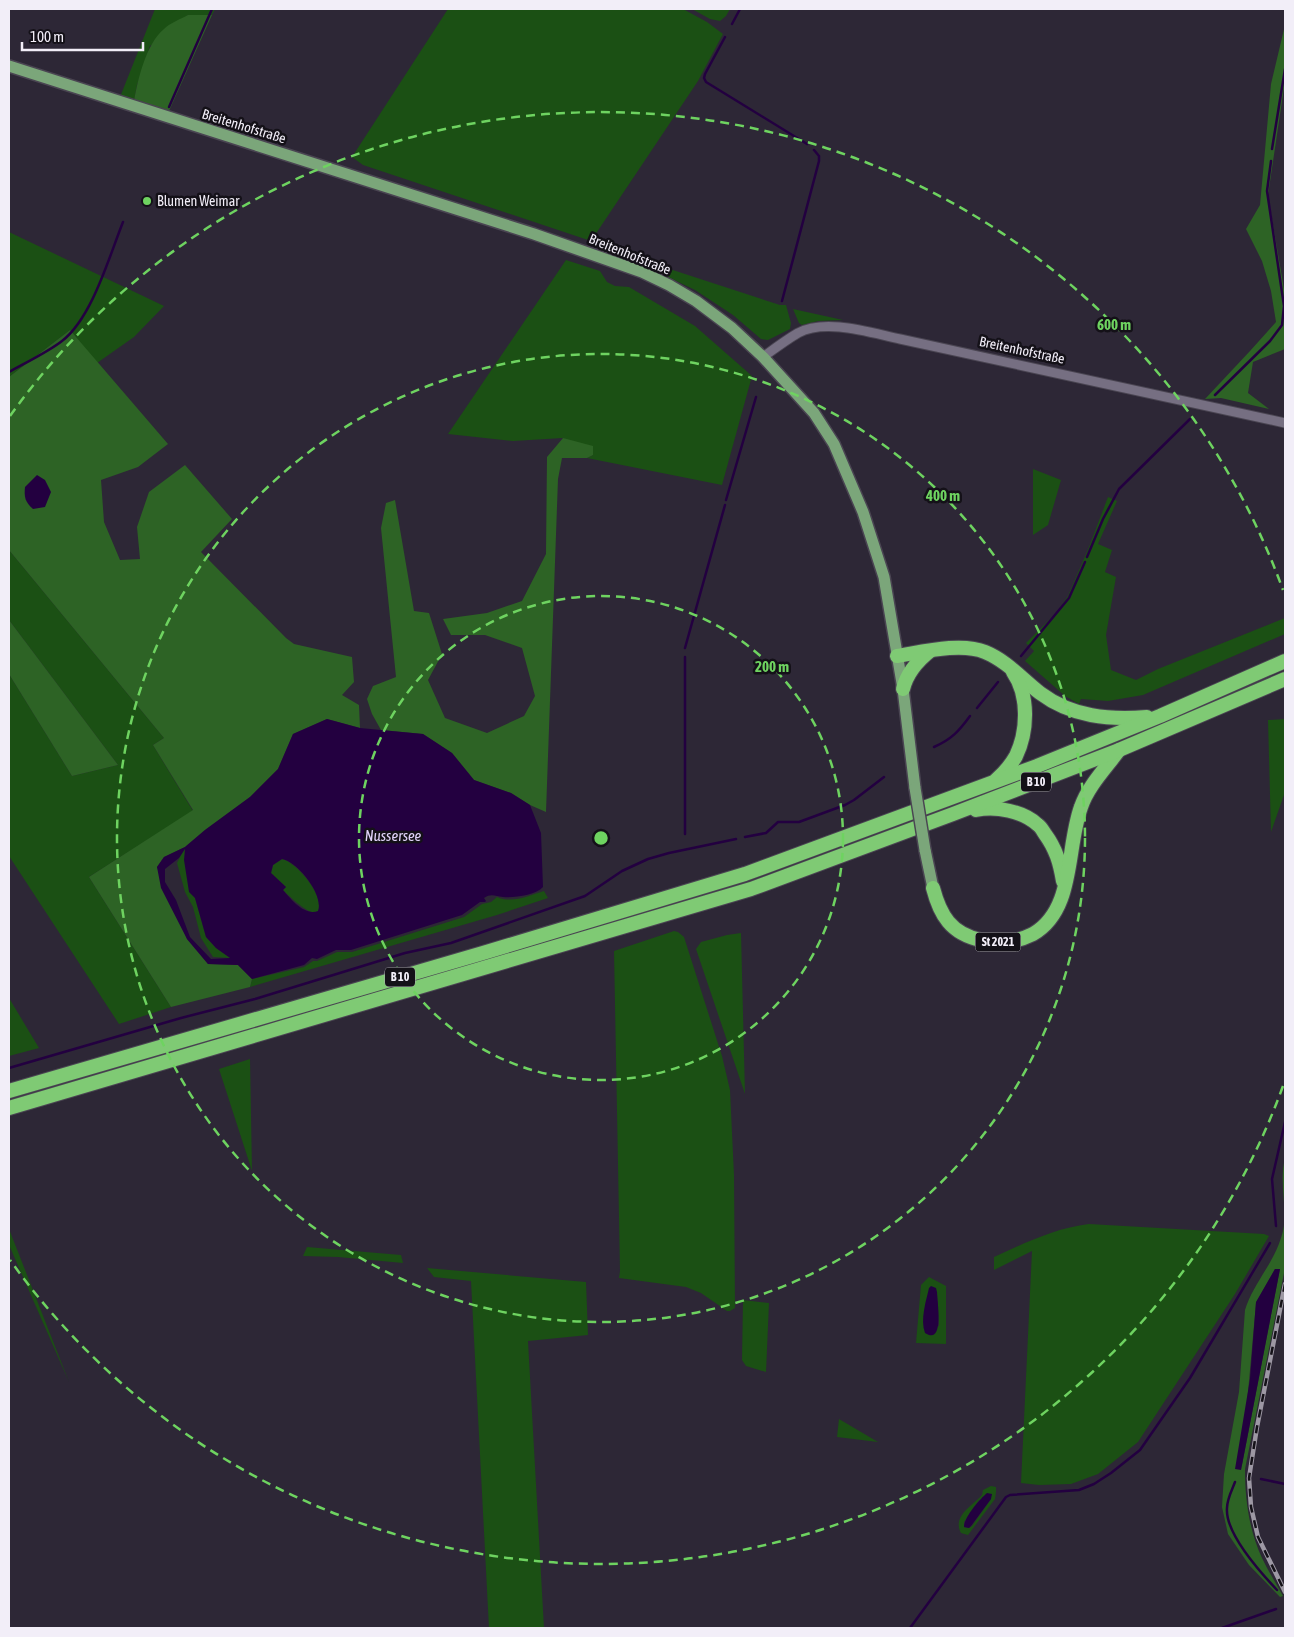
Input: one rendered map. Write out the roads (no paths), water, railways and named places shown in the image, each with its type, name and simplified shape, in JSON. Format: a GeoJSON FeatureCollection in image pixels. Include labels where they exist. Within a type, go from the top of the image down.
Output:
{"type":"FeatureCollection","features":[{"type":"Feature","properties":{"kind":"highway"},"geometry":{"type":"LineString","coordinates":[[897,656],[952,648],[968,648],[984,652],[1008,666],[1041,694],[1064,707],[1094,717],[1122,719],[1160,716]]}},
{"type":"Feature","properties":{"kind":"highway"},"geometry":{"type":"LineString","coordinates":[[902,689],[912,668],[930,651]]}},
{"type":"Feature","properties":{"kind":"highway","name":"B 10"},"geometry":{"type":"LineString","coordinates":[[9,1091],[483,953],[745,874],[994,782],[1160,716],[1285,661]]}},
{"type":"Feature","properties":{"kind":"highway"},"geometry":{"type":"LineString","coordinates":[[994,782],[1006,771],[1016,755],[1024,734],[1025,704],[1018,680],[1008,666]]}},
{"type":"Feature","properties":{"kind":"highway","name":"B 10"},"geometry":{"type":"LineString","coordinates":[[9,1108],[751,889],[954,814],[1119,750],[1285,679]]}},
{"type":"Feature","properties":{"kind":"highway"},"geometry":{"type":"LineString","coordinates":[[1064,889],[1074,826],[1082,804],[1119,750]]}},
{"type":"Feature","properties":{"kind":"highway"},"geometry":{"type":"LineString","coordinates":[[954,814],[980,809],[1003,809],[1020,814],[1039,825],[1054,846],[1061,865],[1064,889]]}},
{"type":"Feature","properties":{"kind":"highway","name":"St 2021"},"geometry":{"type":"LineString","coordinates":[[933,888],[938,906],[946,920],[971,938],[987,942],[1005,942],[1024,938],[1041,929],[1055,914],[1064,889]]}},
{"type":"Feature","properties":{"kind":"main road","name":"Breitenhofstraße"},"geometry":{"type":"LineString","coordinates":[[9,66],[516,228],[642,272],[669,285],[696,302],[732,328],[763,357]]}},
{"type":"Feature","properties":{"kind":"main road","name":"St 2021"},"geometry":{"type":"LineString","coordinates":[[763,357],[814,413],[834,444],[863,512],[884,577],[902,689],[915,788],[933,888]]}},
{"type":"Feature","properties":{"kind":"street","name":"Breitenhofstraße"},"geometry":{"type":"LineString","coordinates":[[763,357],[799,332],[835,327],[909,341],[1285,423]]}},
{"type":"Feature","properties":{"kind":"water"},"geometry":{"type":"Polygon","coordinates":[[[37,475],[45,480],[51,492],[45,507],[33,509],[26,499],[25,487],[37,475]]]}},
{"type":"Feature","properties":{"kind":"water","name":"Nussersee"},"geometry":{"type":"Polygon","coordinates":[[[327,719],[360,728],[423,734],[452,753],[474,780],[511,793],[530,805],[541,833],[543,887],[530,894],[519,896],[489,896],[484,898],[485,902],[480,902],[462,915],[351,950],[336,950],[317,959],[312,958],[304,965],[252,979],[238,965],[208,964],[187,939],[161,888],[157,867],[164,857],[185,847],[250,797],[278,769],[293,734],[327,719]],[[185,849],[179,858],[165,869],[165,882],[176,900],[190,937],[211,959],[230,958],[216,948],[206,937],[195,898],[189,892],[184,860],[185,849]],[[282,859],[273,865],[271,873],[286,887],[283,890],[298,906],[308,911],[318,911],[317,897],[308,880],[295,866],[282,859]]]}},
{"type":"Feature","properties":{"kind":"water"},"geometry":{"type":"Polygon","coordinates":[[[1275,1269],[1280,1269],[1241,1470],[1235,1469],[1250,1379],[1256,1302],[1275,1269]]]}},
{"type":"Feature","properties":{"kind":"water"},"geometry":{"type":"Polygon","coordinates":[[[931,1286],[936,1288],[937,1292],[938,1328],[931,1335],[925,1333],[923,1316],[931,1286]]]}},
{"type":"Feature","properties":{"kind":"water"},"geometry":{"type":"Polygon","coordinates":[[[987,1493],[992,1494],[991,1499],[971,1526],[969,1528],[964,1527],[969,1513],[987,1493]]]}},
{"type":"Feature","properties":{"kind":"waterway"},"geometry":{"type":"LineString","coordinates":[[169,107],[212,9]]}},
{"type":"Feature","properties":{"kind":"waterway"},"geometry":{"type":"LineString","coordinates":[[732,24],[740,9]]}},
{"type":"Feature","properties":{"kind":"waterway"},"geometry":{"type":"LineString","coordinates":[[725,37],[705,74],[706,82],[807,144]]}},
{"type":"Feature","properties":{"kind":"waterway"},"geometry":{"type":"LineString","coordinates":[[1272,149],[1285,69]]}},
{"type":"Feature","properties":{"kind":"waterway"},"geometry":{"type":"LineString","coordinates":[[782,301],[819,161],[819,156],[814,150]]}},
{"type":"Feature","properties":{"kind":"waterway"},"geometry":{"type":"LineString","coordinates":[[1215,395],[1270,341],[1282,325],[1284,306],[1267,191],[1271,161]]}},
{"type":"Feature","properties":{"kind":"waterway"},"geometry":{"type":"LineString","coordinates":[[9,372],[50,349],[73,331],[91,302],[123,222]]}},
{"type":"Feature","properties":{"kind":"waterway"},"geometry":{"type":"LineString","coordinates":[[726,500],[756,397]]}},
{"type":"Feature","properties":{"kind":"waterway"},"geometry":{"type":"LineString","coordinates":[[1087,557],[1103,519],[1119,489],[1190,419]]}},
{"type":"Feature","properties":{"kind":"waterway"},"geometry":{"type":"LineString","coordinates":[[685,648],[725,505]]}},
{"type":"Feature","properties":{"kind":"waterway"},"geometry":{"type":"LineString","coordinates":[[1021,656],[1069,598],[1085,562]]}},
{"type":"Feature","properties":{"kind":"waterway"},"geometry":{"type":"LineString","coordinates":[[685,657],[685,834]]}},
{"type":"Feature","properties":{"kind":"waterway"},"geometry":{"type":"LineString","coordinates":[[977,708],[998,682]]}},
{"type":"Feature","properties":{"kind":"waterway"},"geometry":{"type":"LineString","coordinates":[[934,747],[955,734],[970,716]]}},
{"type":"Feature","properties":{"kind":"waterway"},"geometry":{"type":"LineString","coordinates":[[745,837],[766,833],[778,822],[799,822],[845,805],[884,777]]}},
{"type":"Feature","properties":{"kind":"waterway"},"geometry":{"type":"LineString","coordinates":[[9,1068],[181,1018],[255,999],[405,953],[451,943],[585,896],[622,871],[648,859],[736,839]]}},
{"type":"Feature","properties":{"kind":"waterway"},"geometry":{"type":"LineString","coordinates":[[1276,1226],[1272,1179],[1285,1122]]}},
{"type":"Feature","properties":{"kind":"waterway"},"geometry":{"type":"LineString","coordinates":[[910,1628],[1006,1497],[1010,1495],[1079,1490],[1094,1484],[1111,1473],[1140,1450],[1190,1378],[1270,1243]]}},
{"type":"Feature","properties":{"kind":"waterway"},"geometry":{"type":"LineString","coordinates":[[1261,1479],[1285,1484]]}},
{"type":"Feature","properties":{"kind":"waterway"},"geometry":{"type":"LineString","coordinates":[[1235,1482],[1227,1505],[1228,1518],[1232,1529],[1245,1552],[1277,1590]]}},
{"type":"Feature","properties":{"kind":"waterway"},"geometry":{"type":"LineString","coordinates":[[1222,1628],[1276,1609]]}},
{"type":"Feature","properties":{"kind":"railway"},"geometry":{"type":"LineString","coordinates":[[1285,1284],[1249,1478],[1251,1507],[1258,1537],[1285,1592]]}},
{"type":"Feature","properties":{"kind":"place","name":"Blumen Weimar"},"geometry":{"type":"Point","coordinates":[147,201]}}]}
